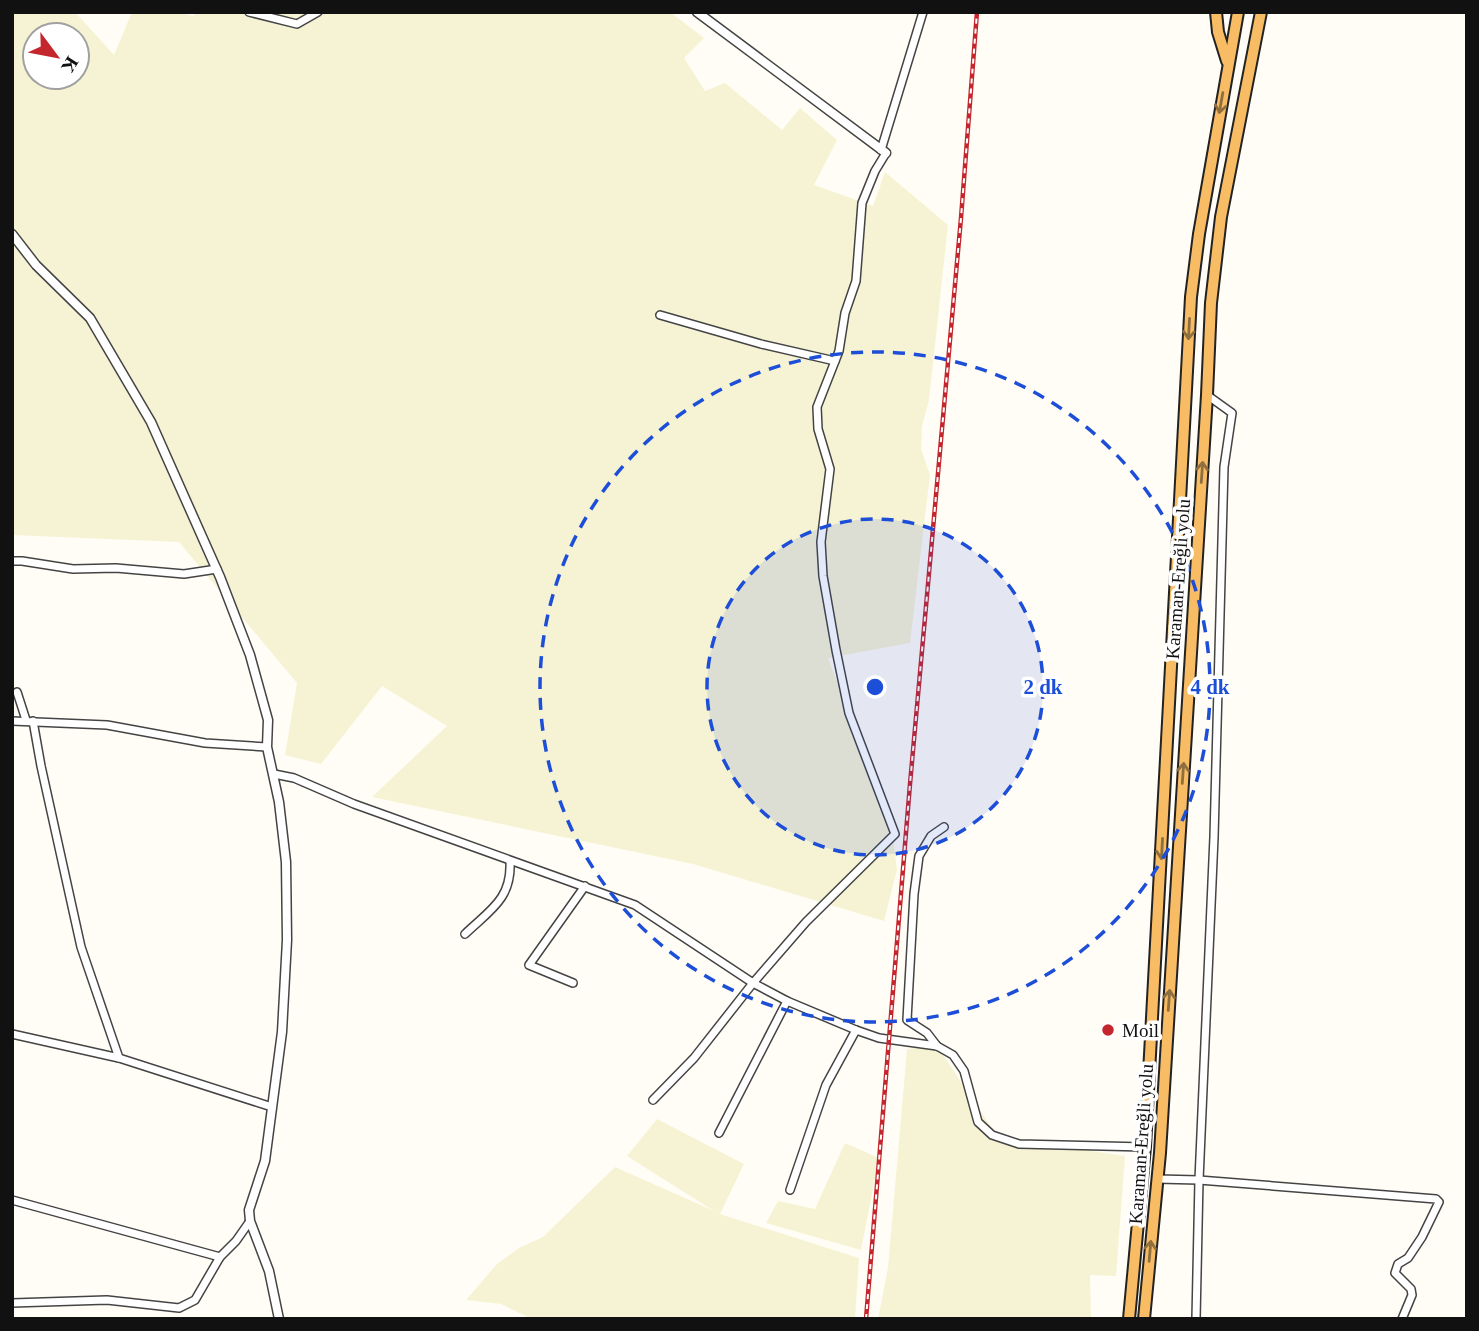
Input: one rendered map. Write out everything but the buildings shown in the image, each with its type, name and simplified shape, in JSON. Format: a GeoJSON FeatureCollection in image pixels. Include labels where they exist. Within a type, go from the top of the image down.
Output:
{"type":"FeatureCollection","features":[{"type":"Feature","properties":{"kind":"highway"},"geometry":{"type":"LineString","coordinates":[[1216,12],[1228,64]]}},
{"type":"Feature","properties":{"kind":"highway","name":"Karaman-Ereğli yolu"},"geometry":{"type":"LineString","coordinates":[[1129,1319],[1145,1147],[1191,297],[1199,234],[1238,12]]}},
{"type":"Feature","properties":{"kind":"highway","name":"Karaman-Ereğli yolu"},"geometry":{"type":"LineString","coordinates":[[1144,1319],[1157,1179],[1211,303],[1221,216],[1261,12]]}},
{"type":"Feature","properties":{"kind":"street"},"geometry":{"type":"LineString","coordinates":[[249,12],[297,24],[318,12]]}},
{"type":"Feature","properties":{"kind":"street"},"geometry":{"type":"LineString","coordinates":[[696,12],[883,152]]}},
{"type":"Feature","properties":{"kind":"street"},"geometry":{"type":"LineString","coordinates":[[653,1100],[694,1058],[753,983],[844,883],[895,834],[849,713],[823,576],[821,542],[830,469],[818,429],[817,407],[835,361],[845,313],[856,281],[862,203],[883,152],[923,12]]}},
{"type":"Feature","properties":{"kind":"street"},"geometry":{"type":"LineString","coordinates":[[12,234],[36,265],[90,318],[151,422],[217,569],[250,655],[268,720],[267,747],[274,774],[286,862],[287,940],[282,1032],[265,1161],[249,1210],[250,1221],[269,1271],[279,1319]]}},
{"type":"Feature","properties":{"kind":"street"},"geometry":{"type":"LineString","coordinates":[[660,315],[761,344],[835,361]]}},
{"type":"Feature","properties":{"kind":"street"},"geometry":{"type":"LineString","coordinates":[[1196,1319],[1199,1180],[1214,836],[1224,467],[1232,414],[1207,395]]}},
{"type":"Feature","properties":{"kind":"street"},"geometry":{"type":"LineString","coordinates":[[12,561],[73,569],[116,568],[184,574],[217,569]]}},
{"type":"Feature","properties":{"kind":"street"},"geometry":{"type":"LineString","coordinates":[[17,692],[30,720],[82,947],[119,1058]]}},
{"type":"Feature","properties":{"kind":"street"},"geometry":{"type":"LineString","coordinates":[[12,721],[107,725],[205,743],[267,747]]}},
{"type":"Feature","properties":{"kind":"street"},"geometry":{"type":"LineString","coordinates":[[274,774],[295,778],[354,804],[635,905],[753,983],[787,1002],[879,1038],[937,1046],[953,1055],[964,1071],[978,1122],[992,1135],[1019,1144],[1145,1147]]}},
{"type":"Feature","properties":{"kind":"street"},"geometry":{"type":"LineString","coordinates":[[937,1046],[927,1033],[907,1020],[914,894],[919,856],[931,836],[944,827]]}},
{"type":"Feature","properties":{"kind":"street"},"geometry":{"type":"LineString","coordinates":[[465,934],[508,890],[510,861]]}},
{"type":"Feature","properties":{"kind":"street"},"geometry":{"type":"LineString","coordinates":[[573,983],[529,965],[584,886]]}},
{"type":"Feature","properties":{"kind":"street"},"geometry":{"type":"LineString","coordinates":[[719,1133],[787,1002]]}},
{"type":"Feature","properties":{"kind":"street"},"geometry":{"type":"LineString","coordinates":[[790,1190],[827,1085],[856,1030]]}},
{"type":"Feature","properties":{"kind":"street"},"geometry":{"type":"LineString","coordinates":[[12,1034],[119,1058],[272,1107]]}},
{"type":"Feature","properties":{"kind":"street"},"geometry":{"type":"LineString","coordinates":[[1157,1179],[1436,1199],[1439,1202],[1422,1237],[1408,1258],[1398,1264],[1395,1273],[1411,1289],[1412,1295],[1402,1319]]}},
{"type":"Feature","properties":{"kind":"street"},"geometry":{"type":"LineString","coordinates":[[12,1200],[220,1257]]}},
{"type":"Feature","properties":{"kind":"street"},"geometry":{"type":"LineString","coordinates":[[12,1303],[107,1300],[179,1308],[195,1300],[220,1257],[250,1221]]}},
{"type":"Feature","properties":{"kind":"shaded area"},"geometry":{"type":"Polygon","coordinates":[[[12,12],[75,12],[83,21],[21,21],[21,91],[91,91],[91,30],[114,55],[132,12],[180,12],[193,16],[196,12],[670,12],[704,38],[684,58],[705,91],[725,83],[782,130],[800,108],[837,140],[814,185],[873,206],[885,172],[948,225],[929,400],[922,426],[921,449],[930,475],[910,643],[828,658],[891,822],[897,870],[884,921],[693,864],[372,797],[447,726],[382,686],[321,764],[285,755],[297,683],[179,542],[12,535],[12,12]]]}},
{"type":"Feature","properties":{"kind":"shaded area"},"geometry":{"type":"Polygon","coordinates":[[[937,1046],[998,1137],[1125,1156],[1116,1276],[1090,1275],[1091,1317],[878,1319],[888,1268],[907,1049],[937,1046]]]}},
{"type":"Feature","properties":{"kind":"shaded area"},"geometry":{"type":"Polygon","coordinates":[[[657,1119],[744,1164],[720,1214],[859,1258],[855,1319],[532,1319],[501,1304],[466,1300],[497,1264],[519,1248],[543,1237],[615,1167],[714,1211],[627,1156],[657,1119]]]}},
{"type":"Feature","properties":{"kind":"shaded area"},"geometry":{"type":"Polygon","coordinates":[[[845,1143],[879,1158],[861,1250],[766,1223],[778,1201],[815,1209],[845,1143]]]}},
{"type":"Feature","properties":{"kind":"railway"},"geometry":{"type":"LineString","coordinates":[[866,1319],[977,12]]}},
{"type":"Feature","properties":{"kind":"place","name":"Moil"},"geometry":{"type":"Point","coordinates":[1108,1030]}}]}
